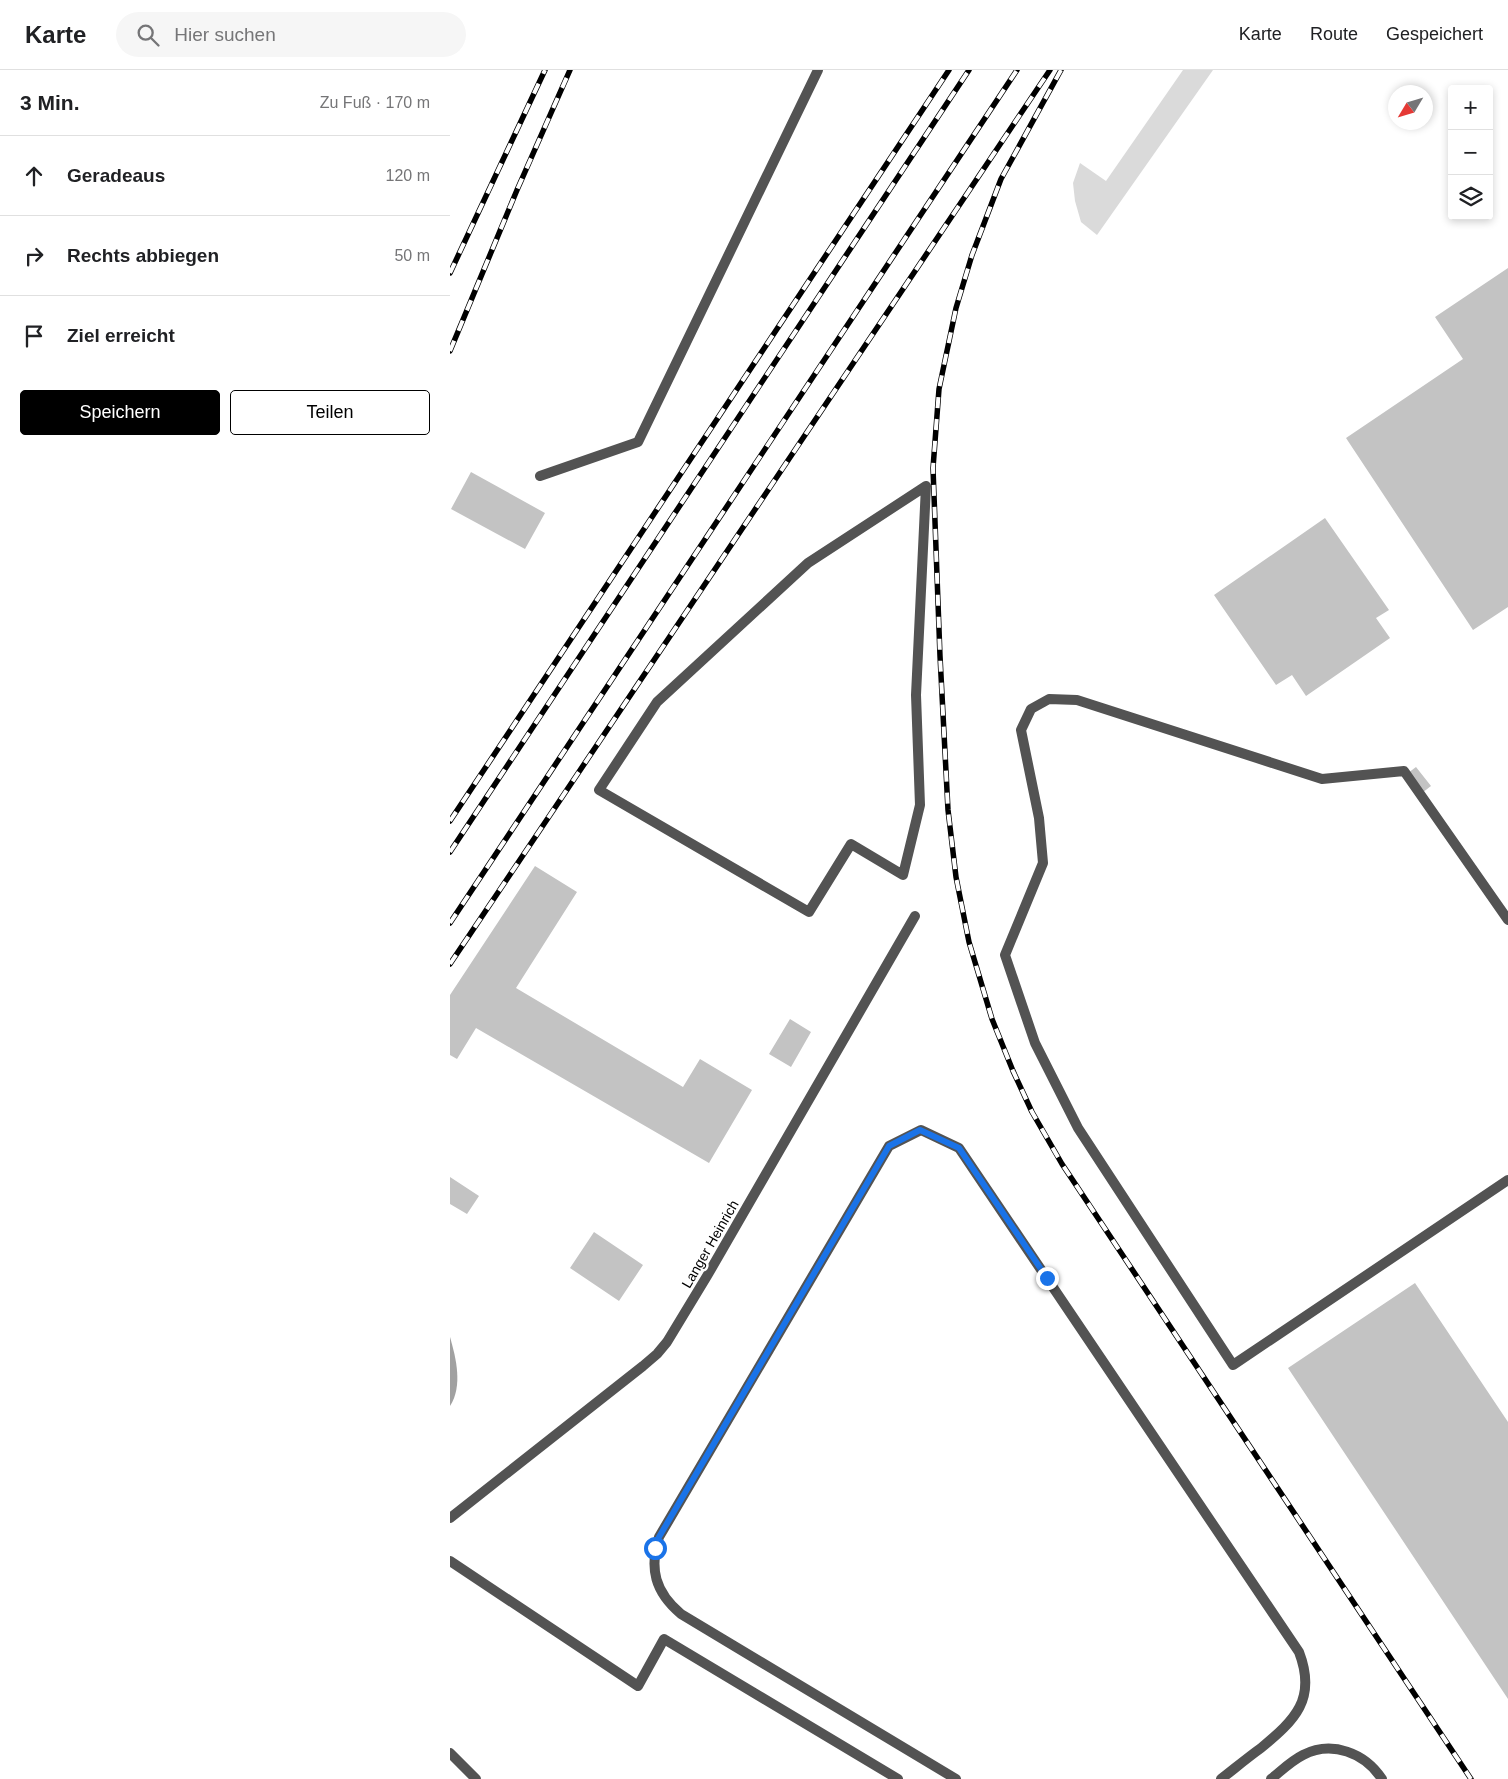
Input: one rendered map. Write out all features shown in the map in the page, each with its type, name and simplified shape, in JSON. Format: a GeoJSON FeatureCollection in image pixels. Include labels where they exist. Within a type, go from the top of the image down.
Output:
{"type":"FeatureCollection","features":[{"type":"Feature","properties":{"kind":"street"},"geometry":{"type":"LineString","coordinates":[[540,476],[638,442],[818,70]]}},
{"type":"Feature","properties":{"kind":"street"},"geometry":{"type":"LineString","coordinates":[[926,486],[916,695],[920,805],[903,875],[850,844],[809,912],[599,790],[657,702],[808,563],[926,486]]}},
{"type":"Feature","properties":{"kind":"street"},"geometry":{"type":"LineString","coordinates":[[1508,920],[1404,771],[1322,779],[1076,700],[1049,698],[1031,709],[1022,730],[1039,818],[1043,863],[1004,955],[1035,1043],[1078,1128],[1233,1365],[1508,1180]]}},
{"type":"Feature","properties":{"kind":"street","name":"Langer Heinrich"},"geometry":{"type":"LineString","coordinates":[[450,1518],[643,1366],[662,1348],[707,1276],[915,916]]}},
{"type":"Feature","properties":{"kind":"street"},"geometry":{"type":"LineString","coordinates":[[956,1779],[681,1614],[666,1600],[657,1582],[654,1559],[659,1537],[889,1146],[920,1130],[959,1148],[1299,1652],[1303,1663],[1305,1685],[1304,1696],[1294,1717],[1280,1732],[1221,1779]]}},
{"type":"Feature","properties":{"kind":"street"},"geometry":{"type":"LineString","coordinates":[[450,1561],[638,1686],[664,1639],[898,1779]]}},
{"type":"Feature","properties":{"kind":"street"},"geometry":{"type":"LineString","coordinates":[[1271,1779],[1302,1756],[1326,1749],[1339,1750],[1360,1757],[1382,1779]]}},
{"type":"Feature","properties":{"kind":"street"},"geometry":{"type":"LineString","coordinates":[[450,1753],[476,1779]]}},
{"type":"Feature","properties":{"kind":"shaded area"},"geometry":{"type":"Polygon","coordinates":[[[1183,70],[1213,70],[1097,235],[1081,222],[1075,201],[1073,183],[1080,163],[1106,181],[1183,70]]]}},
{"type":"Feature","properties":{"kind":"shaded area"},"geometry":{"type":"Polygon","coordinates":[[[450,1337],[456,1363],[457,1381],[454,1398],[450,1406],[450,1337]]]}},
{"type":"Feature","properties":{"kind":"building"},"geometry":{"type":"Polygon","coordinates":[[[1508,268],[1508,607],[1473,630],[1346,438],[1463,359],[1435,317],[1508,268]]]}},
{"type":"Feature","properties":{"kind":"building"},"geometry":{"type":"Polygon","coordinates":[[[471,472],[545,513],[525,549],[451,509],[471,472]]]}},
{"type":"Feature","properties":{"kind":"building"},"geometry":{"type":"Polygon","coordinates":[[[1325,518],[1389,610],[1376,618],[1390,638],[1306,696],[1292,675],[1276,685],[1214,595],[1325,518]]]}},
{"type":"Feature","properties":{"kind":"building"},"geometry":{"type":"Polygon","coordinates":[[[1416,767],[1431,786],[1422,793],[1408,773],[1416,767]]]}},
{"type":"Feature","properties":{"kind":"building"},"geometry":{"type":"Polygon","coordinates":[[[535,866],[577,892],[516,988],[683,1087],[700,1059],[752,1090],[709,1163],[476,1028],[457,1059],[450,1055],[450,995],[535,866]]]}},
{"type":"Feature","properties":{"kind":"building"},"geometry":{"type":"Polygon","coordinates":[[[790,1019],[811,1032],[791,1067],[769,1054],[790,1019]]]}},
{"type":"Feature","properties":{"kind":"building"},"geometry":{"type":"Polygon","coordinates":[[[450,1177],[479,1196],[467,1214],[450,1204],[450,1177]]]}},
{"type":"Feature","properties":{"kind":"building"},"geometry":{"type":"Polygon","coordinates":[[[594,1232],[643,1265],[619,1301],[570,1268],[594,1232]]]}},
{"type":"Feature","properties":{"kind":"building"},"geometry":{"type":"Polygon","coordinates":[[[1415,1283],[1508,1422],[1508,1699],[1288,1368],[1415,1283]]]}},
{"type":"Feature","properties":{"kind":"railway"},"geometry":{"type":"LineString","coordinates":[[450,273],[545,70]]}},
{"type":"Feature","properties":{"kind":"railway"},"geometry":{"type":"LineString","coordinates":[[450,351],[517,190],[570,70]]}},
{"type":"Feature","properties":{"kind":"railway"},"geometry":{"type":"LineString","coordinates":[[450,821],[949,70]]}},
{"type":"Feature","properties":{"kind":"railway"},"geometry":{"type":"LineString","coordinates":[[450,852],[969,70]]}},
{"type":"Feature","properties":{"kind":"railway"},"geometry":{"type":"LineString","coordinates":[[450,923],[1017,70]]}},
{"type":"Feature","properties":{"kind":"railway"},"geometry":{"type":"LineString","coordinates":[[450,964],[1050,70]]}},
{"type":"Feature","properties":{"kind":"railway"},"geometry":{"type":"LineString","coordinates":[[1061,70],[1001,179],[972,255],[956,308],[939,389],[933,468],[948,810],[956,877],[969,942],[992,1019],[1013,1071],[1032,1112],[1062,1164],[1471,1779]]}},
{"type":"Feature","properties":{"kind":"route"},"geometry":{"type":"LineString","coordinates":[[655,1548],[659,1537],[889,1146],[920,1130],[959,1148],[1047,1278]]}}]}
